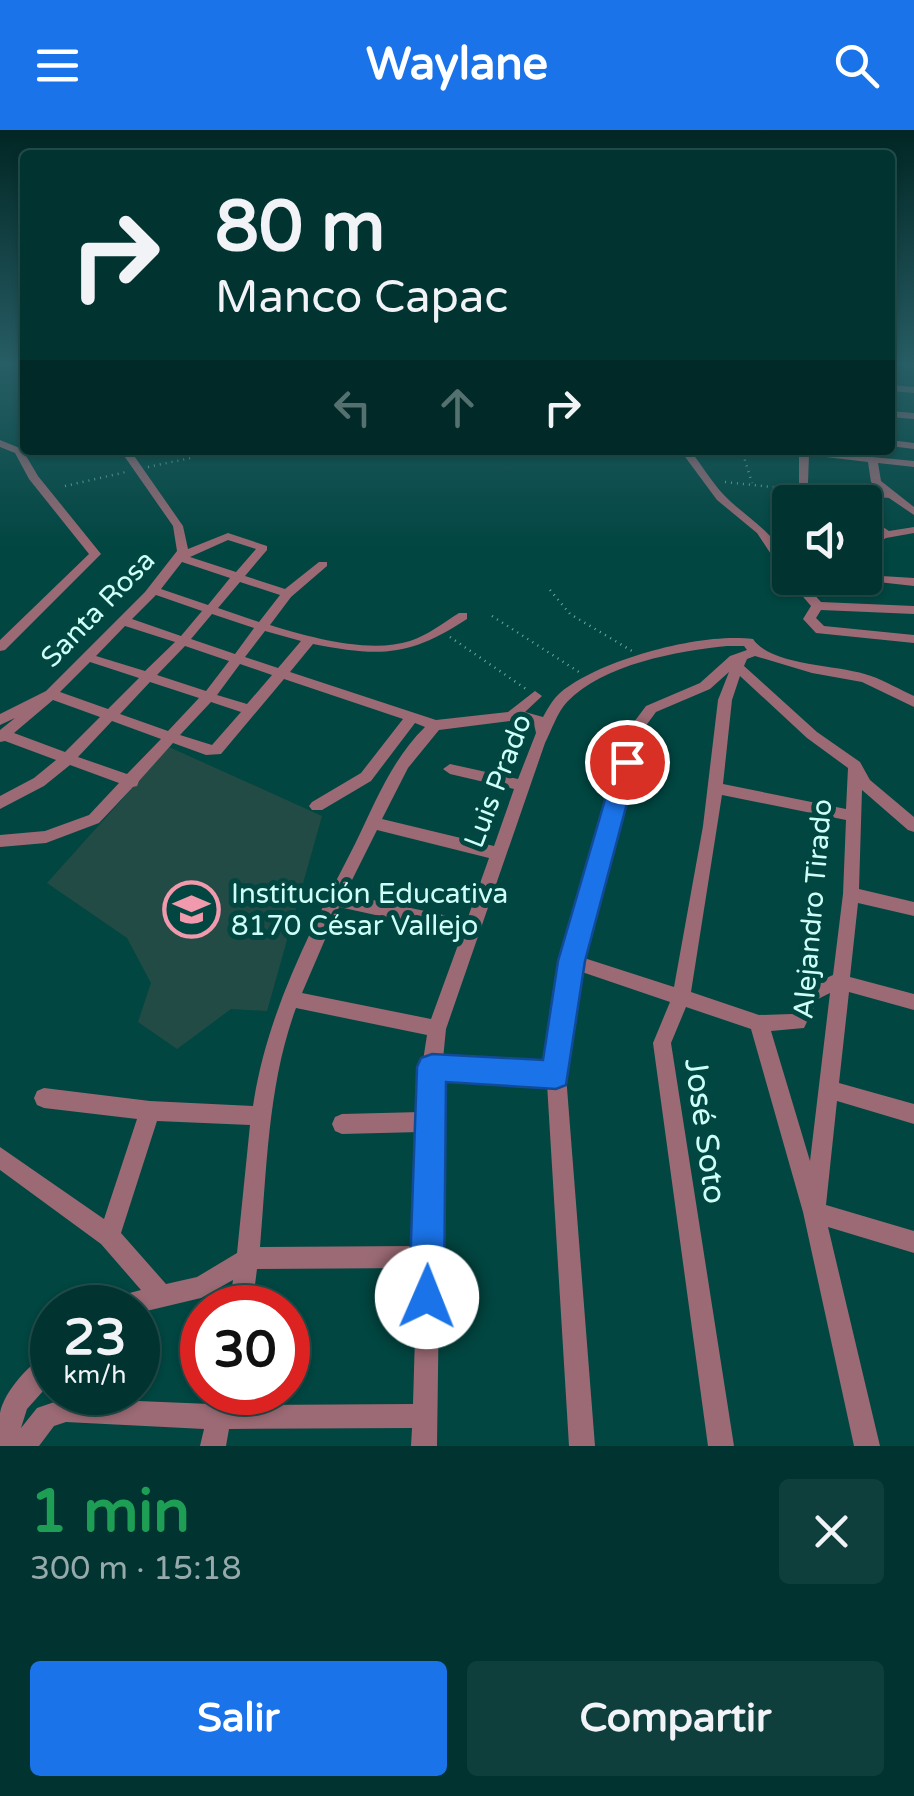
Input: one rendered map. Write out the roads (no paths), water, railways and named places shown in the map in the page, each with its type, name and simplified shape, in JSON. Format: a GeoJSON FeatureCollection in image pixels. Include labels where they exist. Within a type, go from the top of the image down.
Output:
{"type":"FeatureCollection","features":[{"type":"Feature","properties":{"kind":"street"},"geometry":{"type":"LineString","coordinates":[[0,647],[95,554],[33,476],[22,455]]}},
{"type":"Feature","properties":{"kind":"street","name":"Santa Rosa"},"geometry":{"type":"LineString","coordinates":[[1,731],[51,694],[154,590],[180,557],[184,546],[178,526],[130,455]]}},
{"type":"Feature","properties":{"kind":"street"},"geometry":{"type":"LineString","coordinates":[[689,455],[720,498],[760,531],[772,548]]}},
{"type":"Feature","properties":{"kind":"street"},"geometry":{"type":"LineString","coordinates":[[803,485],[804,455]]}},
{"type":"Feature","properties":{"kind":"street"},"geometry":{"type":"LineString","coordinates":[[834,455],[914,464]]}},
{"type":"Feature","properties":{"kind":"street"},"geometry":{"type":"LineString","coordinates":[[872,460],[876,482],[914,512]]}},
{"type":"Feature","properties":{"kind":"street"},"geometry":{"type":"LineString","coordinates":[[882,494],[895,496]]}},
{"type":"Feature","properties":{"kind":"street"},"geometry":{"type":"LineString","coordinates":[[882,537],[914,530]]}},
{"type":"Feature","properties":{"kind":"street"},"geometry":{"type":"LineString","coordinates":[[882,531],[886,534]]}},
{"type":"Feature","properties":{"kind":"street"},"geometry":{"type":"LineString","coordinates":[[0,803],[39,782],[68,758],[182,642],[264,548],[228,536],[180,557]]}},
{"type":"Feature","properties":{"kind":"street"},"geometry":{"type":"LineString","coordinates":[[180,557],[287,594]]}},
{"type":"Feature","properties":{"kind":"street"},"geometry":{"type":"LineString","coordinates":[[0,841],[46,837],[83,826],[132,782],[208,697],[287,594],[322,564]]}},
{"type":"Feature","properties":{"kind":"street"},"geometry":{"type":"LineString","coordinates":[[882,579],[914,582]]}},
{"type":"Feature","properties":{"kind":"street"},"geometry":{"type":"LineString","coordinates":[[154,590],[264,626],[376,650],[417,643],[463,616]]}},
{"type":"Feature","properties":{"kind":"street"},"geometry":{"type":"LineString","coordinates":[[807,595],[817,606]]}},
{"type":"Feature","properties":{"kind":"street"},"geometry":{"type":"LineString","coordinates":[[914,610],[817,606],[810,612],[809,620],[820,630],[914,639]]}},
{"type":"Feature","properties":{"kind":"street"},"geometry":{"type":"LineString","coordinates":[[124,620],[435,725],[533,716],[540,722],[543,734]]}},
{"type":"Feature","properties":{"kind":"street"},"geometry":{"type":"LineString","coordinates":[[51,694],[216,750],[311,638]]}},
{"type":"Feature","properties":{"kind":"street","name":"Luis Prado"},"geometry":{"type":"LineString","coordinates":[[424,1446],[432,1067],[437,1030],[522,785],[543,734],[566,695],[591,680],[645,659],[719,641],[751,642],[745,657]]}},
{"type":"Feature","properties":{"kind":"street"},"geometry":{"type":"LineString","coordinates":[[88,657],[250,710]]}},
{"type":"Feature","properties":{"kind":"street"},"geometry":{"type":"LineString","coordinates":[[582,1446],[556,1075],[572,961],[640,720],[662,703],[706,686],[745,657],[865,678],[914,702]]}},
{"type":"Feature","properties":{"kind":"street","name":"Alejandro Tirado"},"geometry":{"type":"LineString","coordinates":[[745,657],[812,735],[854,766],[851,894],[814,1212]]}},
{"type":"Feature","properties":{"kind":"street","name":"José Soto"},"geometry":{"type":"LineString","coordinates":[[722,1446],[662,1043],[681,997],[715,788],[723,713],[745,657]]}},
{"type":"Feature","properties":{"kind":"street"},"geometry":{"type":"LineString","coordinates":[[511,716],[535,696]]}},
{"type":"Feature","properties":{"kind":"street"},"geometry":{"type":"LineString","coordinates":[[316,806],[366,777],[412,718]]}},
{"type":"Feature","properties":{"kind":"street"},"geometry":{"type":"LineString","coordinates":[[244,1285],[269,1072],[293,999],[335,899],[407,755],[435,725]]}},
{"type":"Feature","properties":{"kind":"street"},"geometry":{"type":"LineString","coordinates":[[1,731],[132,782]]}},
{"type":"Feature","properties":{"kind":"street"},"geometry":{"type":"LineString","coordinates":[[854,766],[865,784],[914,826]]}},
{"type":"Feature","properties":{"kind":"street"},"geometry":{"type":"LineString","coordinates":[[450,769],[522,785]]}},
{"type":"Feature","properties":{"kind":"street"},"geometry":{"type":"LineString","coordinates":[[0,794],[39,782]]}},
{"type":"Feature","properties":{"kind":"street"},"geometry":{"type":"LineString","coordinates":[[715,788],[853,816]]}},
{"type":"Feature","properties":{"kind":"street"},"geometry":{"type":"LineString","coordinates":[[373,823],[499,854]]}},
{"type":"Feature","properties":{"kind":"street"},"geometry":{"type":"LineString","coordinates":[[851,894],[914,909]]}},
{"type":"Feature","properties":{"kind":"street"},"geometry":{"type":"LineString","coordinates":[[335,899],[473,929]]}},
{"type":"Feature","properties":{"kind":"street"},"geometry":{"type":"LineString","coordinates":[[572,961],[759,1023],[797,1022],[812,992],[838,981],[914,1002]]}},
{"type":"Feature","properties":{"kind":"street"},"geometry":{"type":"LineString","coordinates":[[293,999],[437,1030]]}},
{"type":"Feature","properties":{"kind":"street","name":"Alejandro Tirado"},"geometry":{"type":"LineString","coordinates":[[759,1023],[814,1212],[867,1446]]}},
{"type":"Feature","properties":{"kind":"street"},"geometry":{"type":"LineString","coordinates":[[432,1067],[556,1075]]}},
{"type":"Feature","properties":{"kind":"street"},"geometry":{"type":"LineString","coordinates":[[827,1089],[914,1114]]}},
{"type":"Feature","properties":{"kind":"street"},"geometry":{"type":"LineString","coordinates":[[44,1098],[150,1111],[262,1116]]}},
{"type":"Feature","properties":{"kind":"street"},"geometry":{"type":"LineString","coordinates":[[109,1236],[150,1111]]}},
{"type":"Feature","properties":{"kind":"street"},"geometry":{"type":"LineString","coordinates":[[342,1124],[431,1122]]}},
{"type":"Feature","properties":{"kind":"street"},"geometry":{"type":"LineString","coordinates":[[0,1157],[109,1236],[161,1295],[201,1286],[249,1258],[428,1257]]}},
{"type":"Feature","properties":{"kind":"street"},"geometry":{"type":"LineString","coordinates":[[814,1212],[914,1242]]}},
{"type":"Feature","properties":{"kind":"street"},"geometry":{"type":"LineString","coordinates":[[12,1446],[6,1431],[16,1401],[30,1387]]}},
{"type":"Feature","properties":{"kind":"street"},"geometry":{"type":"LineString","coordinates":[[23,1446],[46,1417],[66,1410],[180,1406]]}},
{"type":"Feature","properties":{"kind":"street"},"geometry":{"type":"LineString","coordinates":[[310,1410],[424,1416]]}},
{"type":"Feature","properties":{"kind":"street"},"geometry":{"type":"LineString","coordinates":[[213,1446],[221,1415]]}},
{"type":"Feature","properties":{"kind":"place","name":"Institución Educativa 8170 César Vallejo"},"geometry":{"type":"Point","coordinates":[192,910]}}]}
